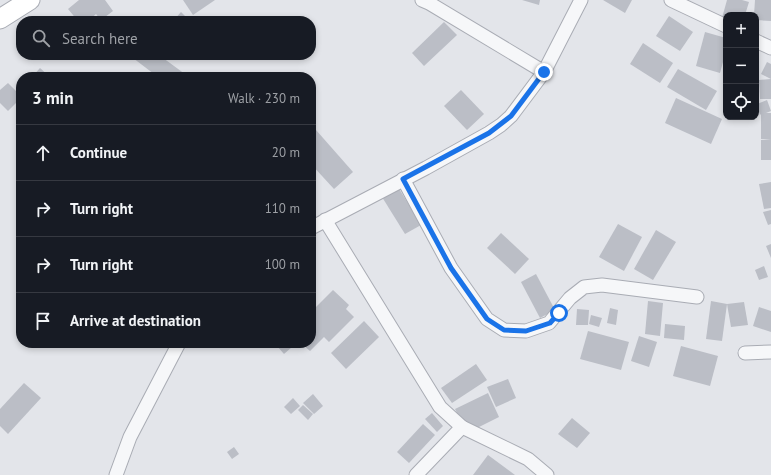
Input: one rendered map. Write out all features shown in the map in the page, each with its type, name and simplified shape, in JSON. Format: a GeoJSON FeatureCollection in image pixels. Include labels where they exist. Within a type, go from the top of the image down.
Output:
{"type":"FeatureCollection","features":[{"type":"Feature","properties":{"kind":"main road"},"geometry":{"type":"LineString","coordinates":[[0,19],[30,0]]}},
{"type":"Feature","properties":{"kind":"street"},"geometry":{"type":"LineString","coordinates":[[422,0],[544,72]]}},
{"type":"Feature","properties":{"kind":"street"},"geometry":{"type":"LineString","coordinates":[[316,225],[489,133],[501,125],[511,116],[544,72],[581,0]]}},
{"type":"Feature","properties":{"kind":"street"},"geometry":{"type":"LineString","coordinates":[[671,0],[723,25]]}},
{"type":"Feature","properties":{"kind":"street"},"geometry":{"type":"LineString","coordinates":[[759,42],[771,48]]}},
{"type":"Feature","properties":{"kind":"street"},"geometry":{"type":"LineString","coordinates":[[403,179],[451,268],[487,319],[504,330],[526,331],[550,323],[570,298],[584,287],[602,285],[697,297]]}},
{"type":"Feature","properties":{"kind":"street"},"geometry":{"type":"LineString","coordinates":[[325,220],[440,406],[462,427],[528,459],[547,475]]}},
{"type":"Feature","properties":{"kind":"street"},"geometry":{"type":"LineString","coordinates":[[116,475],[130,437],[176,348]]}},
{"type":"Feature","properties":{"kind":"street"},"geometry":{"type":"LineString","coordinates":[[745,353],[771,352]]}},
{"type":"Feature","properties":{"kind":"street"},"geometry":{"type":"LineString","coordinates":[[416,475],[462,427]]}},
{"type":"Feature","properties":{"kind":"building"},"geometry":{"type":"Polygon","coordinates":[[[79,0],[105,0],[113,11],[106,16],[98,16],[96,14],[94,16],[74,16],[68,9],[79,0]]]}},
{"type":"Feature","properties":{"kind":"building"},"geometry":{"type":"Polygon","coordinates":[[[183,0],[215,0],[193,15],[183,0]]]}},
{"type":"Feature","properties":{"kind":"building"},"geometry":{"type":"Polygon","coordinates":[[[522,0],[540,0],[539,5],[522,0]]]}},
{"type":"Feature","properties":{"kind":"building"},"geometry":{"type":"Polygon","coordinates":[[[603,0],[632,0],[625,13],[603,0]]]}},
{"type":"Feature","properties":{"kind":"building"},"geometry":{"type":"Polygon","coordinates":[[[727,0],[742,0],[749,2],[746,12],[724,12],[727,0]]]}},
{"type":"Feature","properties":{"kind":"building"},"geometry":{"type":"Polygon","coordinates":[[[755,0],[771,0],[771,21],[759,20],[759,12],[754,12],[755,0]]]}},
{"type":"Feature","properties":{"kind":"building"},"geometry":{"type":"Polygon","coordinates":[[[181,12],[185,16],[178,16],[181,12]]]}},
{"type":"Feature","properties":{"kind":"building"},"geometry":{"type":"Polygon","coordinates":[[[669,16],[693,32],[680,51],[656,36],[669,16]]]}},
{"type":"Feature","properties":{"kind":"building"},"geometry":{"type":"Polygon","coordinates":[[[444,22],[457,35],[424,66],[412,53],[444,22]]]}},
{"type":"Feature","properties":{"kind":"building"},"geometry":{"type":"Polygon","coordinates":[[[705,32],[723,37],[723,62],[720,73],[696,66],[705,32]]]}},
{"type":"Feature","properties":{"kind":"building"},"geometry":{"type":"Polygon","coordinates":[[[643,43],[673,63],[660,83],[630,64],[643,43]]]}},
{"type":"Feature","properties":{"kind":"building"},"geometry":{"type":"Polygon","coordinates":[[[136,60],[166,60],[182,72],[151,72],[136,60]]]}},
{"type":"Feature","properties":{"kind":"building"},"geometry":{"type":"Polygon","coordinates":[[[767,62],[771,64],[771,79],[761,74],[767,62]]]}},
{"type":"Feature","properties":{"kind":"building"},"geometry":{"type":"Polygon","coordinates":[[[40,68],[44,72],[36,72],[40,68]]]}},
{"type":"Feature","properties":{"kind":"building"},"geometry":{"type":"Polygon","coordinates":[[[678,69],[717,91],[706,110],[667,87],[678,69]]]}},
{"type":"Feature","properties":{"kind":"building"},"geometry":{"type":"Polygon","coordinates":[[[771,79],[771,99],[760,99],[759,80],[771,79]]]}},
{"type":"Feature","properties":{"kind":"building"},"geometry":{"type":"Polygon","coordinates":[[[8,83],[16,91],[16,103],[8,111],[0,103],[0,90],[8,83]]]}},
{"type":"Feature","properties":{"kind":"building"},"geometry":{"type":"Polygon","coordinates":[[[461,90],[484,114],[467,130],[444,106],[461,90]]]}},
{"type":"Feature","properties":{"kind":"building"},"geometry":{"type":"Polygon","coordinates":[[[676,98],[722,119],[711,144],[665,123],[676,98]]]}},
{"type":"Feature","properties":{"kind":"building"},"geometry":{"type":"Polygon","coordinates":[[[767,100],[771,111],[766,113],[771,113],[771,140],[761,139],[761,114],[760,115],[759,111],[759,103],[767,100]]]}},
{"type":"Feature","properties":{"kind":"building"},"geometry":{"type":"Polygon","coordinates":[[[316,130],[353,172],[334,189],[316,169],[316,130]]]}},
{"type":"Feature","properties":{"kind":"building"},"geometry":{"type":"Polygon","coordinates":[[[761,140],[771,140],[771,160],[761,160],[761,140]]]}},
{"type":"Feature","properties":{"kind":"building"},"geometry":{"type":"Polygon","coordinates":[[[771,182],[771,208],[764,209],[759,184],[771,182]]]}},
{"type":"Feature","properties":{"kind":"building"},"geometry":{"type":"Polygon","coordinates":[[[398,187],[421,225],[405,234],[382,197],[398,187]]]}},
{"type":"Feature","properties":{"kind":"building"},"geometry":{"type":"Polygon","coordinates":[[[771,210],[771,224],[768,225],[763,212],[771,210]]]}},
{"type":"Feature","properties":{"kind":"building"},"geometry":{"type":"Polygon","coordinates":[[[618,224],[642,237],[624,271],[599,257],[618,224]]]}},
{"type":"Feature","properties":{"kind":"building"},"geometry":{"type":"Polygon","coordinates":[[[656,230],[676,242],[653,280],[634,269],[656,230]]]}},
{"type":"Feature","properties":{"kind":"building"},"geometry":{"type":"Polygon","coordinates":[[[501,233],[529,259],[515,274],[487,248],[501,233]]]}},
{"type":"Feature","properties":{"kind":"building"},"geometry":{"type":"Polygon","coordinates":[[[771,244],[771,258],[766,246],[771,244]]]}},
{"type":"Feature","properties":{"kind":"building"},"geometry":{"type":"Polygon","coordinates":[[[764,266],[768,277],[759,280],[755,270],[764,266]]]}},
{"type":"Feature","properties":{"kind":"building"},"geometry":{"type":"Polygon","coordinates":[[[536,274],[555,310],[540,318],[521,282],[536,274]]]}},
{"type":"Feature","properties":{"kind":"building"},"geometry":{"type":"Polygon","coordinates":[[[333,290],[349,305],[346,309],[354,317],[329,342],[324,337],[316,345],[316,307],[333,290]]]}},
{"type":"Feature","properties":{"kind":"building"},"geometry":{"type":"Polygon","coordinates":[[[648,301],[663,303],[660,336],[645,334],[648,301]]]}},
{"type":"Feature","properties":{"kind":"building"},"geometry":{"type":"Polygon","coordinates":[[[711,301],[727,304],[722,341],[706,339],[711,301]]]}},
{"type":"Feature","properties":{"kind":"building"},"geometry":{"type":"Polygon","coordinates":[[[744,302],[748,325],[731,327],[727,304],[744,302]]]}},
{"type":"Feature","properties":{"kind":"building"},"geometry":{"type":"Polygon","coordinates":[[[759,307],[771,311],[771,332],[753,326],[759,307]]]}},
{"type":"Feature","properties":{"kind":"building"},"geometry":{"type":"Polygon","coordinates":[[[610,308],[618,310],[616,325],[607,323],[610,308]]]}},
{"type":"Feature","properties":{"kind":"building"},"geometry":{"type":"Polygon","coordinates":[[[577,309],[589,310],[588,325],[576,325],[577,309]]]}},
{"type":"Feature","properties":{"kind":"building"},"geometry":{"type":"Polygon","coordinates":[[[591,315],[602,318],[599,327],[589,324],[591,315]]]}},
{"type":"Feature","properties":{"kind":"building"},"geometry":{"type":"Polygon","coordinates":[[[364,321],[379,337],[346,369],[331,353],[364,321]]]}},
{"type":"Feature","properties":{"kind":"building"},"geometry":{"type":"Polygon","coordinates":[[[665,324],[685,326],[684,340],[664,338],[665,324]]]}},
{"type":"Feature","properties":{"kind":"building"},"geometry":{"type":"Polygon","coordinates":[[[588,331],[629,342],[621,370],[580,359],[588,331]]]}},
{"type":"Feature","properties":{"kind":"building"},"geometry":{"type":"Polygon","coordinates":[[[639,336],[657,342],[649,367],[631,361],[639,336]]]}},
{"type":"Feature","properties":{"kind":"building"},"geometry":{"type":"Polygon","coordinates":[[[681,346],[718,356],[710,386],[673,376],[681,346]]]}},
{"type":"Feature","properties":{"kind":"building"},"geometry":{"type":"Polygon","coordinates":[[[279,348],[291,348],[284,354],[279,348]]]}},
{"type":"Feature","properties":{"kind":"building"},"geometry":{"type":"Polygon","coordinates":[[[476,364],[487,380],[452,403],[441,388],[476,364]]]}},
{"type":"Feature","properties":{"kind":"building"},"geometry":{"type":"Polygon","coordinates":[[[508,379],[516,398],[496,407],[487,387],[508,379]]]}},
{"type":"Feature","properties":{"kind":"building"},"geometry":{"type":"Polygon","coordinates":[[[24,383],[41,398],[8,434],[0,426],[0,409],[24,383]]]}},
{"type":"Feature","properties":{"kind":"building"},"geometry":{"type":"Polygon","coordinates":[[[488,393],[499,417],[467,433],[455,409],[488,393]]]}},
{"type":"Feature","properties":{"kind":"building"},"geometry":{"type":"Polygon","coordinates":[[[313,394],[323,406],[314,414],[303,403],[313,394]]]}},
{"type":"Feature","properties":{"kind":"building"},"geometry":{"type":"Polygon","coordinates":[[[293,398],[300,406],[291,414],[284,407],[293,398]]]}},
{"type":"Feature","properties":{"kind":"building"},"geometry":{"type":"Polygon","coordinates":[[[303,405],[313,414],[308,420],[298,410],[303,405]]]}},
{"type":"Feature","properties":{"kind":"building"},"geometry":{"type":"Polygon","coordinates":[[[432,413],[443,426],[437,432],[425,419],[432,413]]]}},
{"type":"Feature","properties":{"kind":"building"},"geometry":{"type":"Polygon","coordinates":[[[572,418],[590,433],[577,448],[558,434],[572,418]]]}},
{"type":"Feature","properties":{"kind":"building"},"geometry":{"type":"Polygon","coordinates":[[[423,424],[435,435],[409,463],[397,452],[423,424]]]}},
{"type":"Feature","properties":{"kind":"building"},"geometry":{"type":"Polygon","coordinates":[[[234,447],[239,454],[232,459],[227,452],[234,447]]]}},
{"type":"Feature","properties":{"kind":"building"},"geometry":{"type":"Polygon","coordinates":[[[488,455],[515,475],[473,475],[488,455]]]}},
{"type":"Feature","properties":{"kind":"route"},"geometry":{"type":"LineString","coordinates":[[544,72],[511,116],[501,125],[426,168],[403,179],[451,268],[487,319],[504,330],[526,331],[550,323],[559,313]]}}]}
